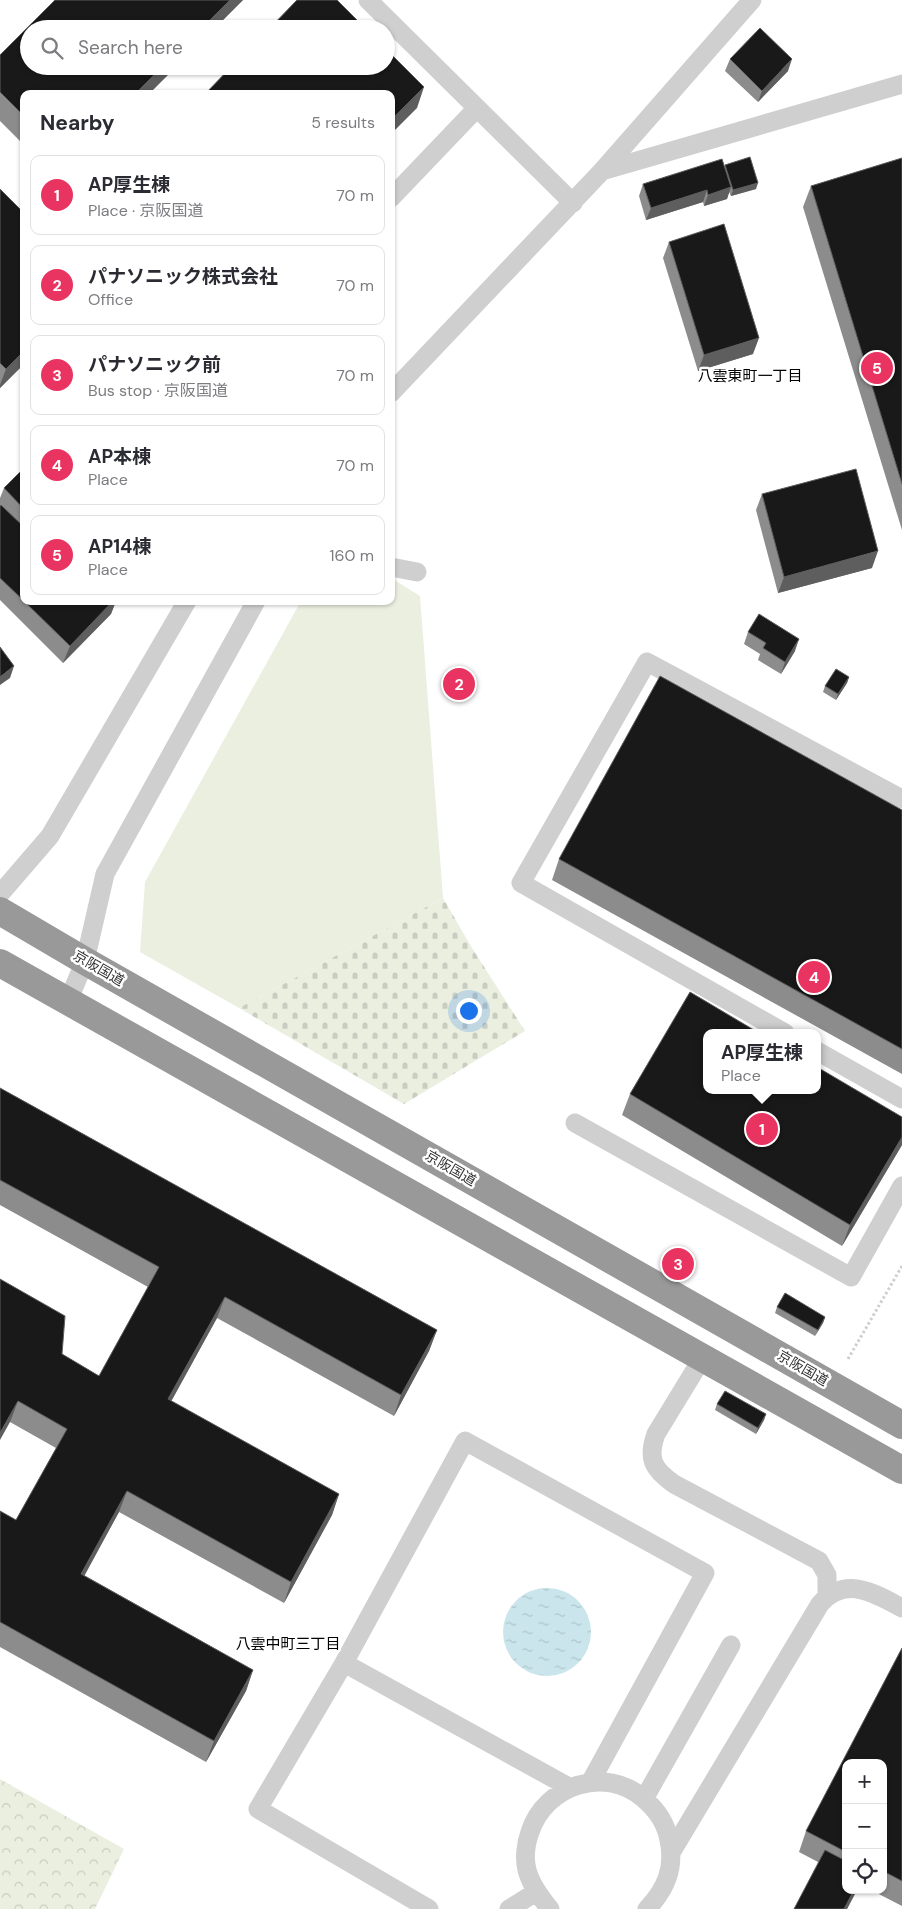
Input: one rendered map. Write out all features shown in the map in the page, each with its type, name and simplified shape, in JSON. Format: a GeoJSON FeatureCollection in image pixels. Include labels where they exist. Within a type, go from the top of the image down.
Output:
{"type":"FeatureCollection","features":[{"type":"Feature","properties":{"kind":"highway","name":"京阪国道"},"geometry":{"type":"LineString","coordinates":[[0,910],[85,961],[902,1425]]}},
{"type":"Feature","properties":{"kind":"highway"},"geometry":{"type":"LineString","coordinates":[[0,962],[703,1356],[902,1470]]}},
{"type":"Feature","properties":{"kind":"lane"},"geometry":{"type":"LineString","coordinates":[[368,0],[388,20]]}},
{"type":"Feature","properties":{"kind":"lane"},"geometry":{"type":"LineString","coordinates":[[395,389],[573,203],[752,0]]}},
{"type":"Feature","properties":{"kind":"lane"},"geometry":{"type":"LineString","coordinates":[[395,27],[573,203]]}},
{"type":"Feature","properties":{"kind":"lane"},"geometry":{"type":"LineString","coordinates":[[602,171],[902,84]]}},
{"type":"Feature","properties":{"kind":"lane"},"geometry":{"type":"LineString","coordinates":[[395,194],[477,108]]}},
{"type":"Feature","properties":{"kind":"lane"},"geometry":{"type":"LineString","coordinates":[[395,568],[417,572]]}},
{"type":"Feature","properties":{"kind":"lane"},"geometry":{"type":"LineString","coordinates":[[0,894],[50,836],[186,605]]}},
{"type":"Feature","properties":{"kind":"lane"},"geometry":{"type":"LineString","coordinates":[[68,1001],[85,961],[105,874],[254,605]]}},
{"type":"Feature","properties":{"kind":"lane"},"geometry":{"type":"LineString","coordinates":[[778,1029],[521,883],[647,662],[902,799]]}},
{"type":"Feature","properties":{"kind":"lane"},"geometry":{"type":"LineString","coordinates":[[821,1053],[902,1099]]}},
{"type":"Feature","properties":{"kind":"lane"},"geometry":{"type":"LineString","coordinates":[[575,1123],[852,1277],[902,1186]]}},
{"type":"Feature","properties":{"kind":"lane"},"geometry":{"type":"LineString","coordinates":[[703,1356],[656,1434],[651,1448],[653,1463],[662,1475],[674,1484],[819,1562],[827,1575],[828,1595]]}},
{"type":"Feature","properties":{"kind":"lane"},"geometry":{"type":"LineString","coordinates":[[429,1909],[258,1809],[344,1664],[465,1441],[705,1574],[592,1781]]}},
{"type":"Feature","properties":{"kind":"lane"},"geometry":{"type":"LineString","coordinates":[[672,1851],[820,1604],[828,1595],[841,1589],[860,1589],[878,1594],[902,1608]]}},
{"type":"Feature","properties":{"kind":"lane"},"geometry":{"type":"LineString","coordinates":[[644,1798],[731,1645]]}},
{"type":"Feature","properties":{"kind":"lane"},"geometry":{"type":"LineString","coordinates":[[344,1664],[569,1787]]}},
{"type":"Feature","properties":{"kind":"lane"},"geometry":{"type":"LineString","coordinates":[[550,1909],[536,1892],[527,1868],[526,1844],[534,1820],[549,1800],[569,1787],[592,1781],[615,1783],[637,1792],[654,1808],[667,1828],[672,1851],[669,1874],[660,1896],[647,1909]]}},
{"type":"Feature","properties":{"kind":"lane"},"geometry":{"type":"LineString","coordinates":[[510,1909],[536,1892]]}},
{"type":"Feature","properties":{"kind":"path"},"geometry":{"type":"LineString","coordinates":[[848,1360],[902,1266]]}},
{"type":"Feature","properties":{"kind":"green space"},"geometry":{"type":"Polygon","coordinates":[[[395,580],[420,596],[443,898],[239,1008],[140,952],[145,882],[299,605],[395,605],[395,580]]]}},
{"type":"Feature","properties":{"kind":"green space"},"geometry":{"type":"Polygon","coordinates":[[[443,898],[472,948],[525,1031],[404,1104],[239,1008],[443,898]]]}},
{"type":"Feature","properties":{"kind":"green space"},"geometry":{"type":"Polygon","coordinates":[[[0,1779],[124,1849],[95,1909],[0,1909],[0,1779]]]}},
{"type":"Feature","properties":{"kind":"water"},"geometry":{"type":"Polygon","coordinates":[[[547,1588],[564,1592],[578,1601],[587,1615],[591,1632],[587,1649],[578,1663],[564,1672],[547,1676],[530,1672],[516,1663],[507,1649],[503,1632],[507,1615],[516,1601],[530,1592],[547,1588]]]}},
{"type":"Feature","properties":{"kind":"building"},"geometry":{"type":"Polygon","coordinates":[[[55,0],[230,0],[210,20],[35,20],[55,0]]]}},
{"type":"Feature","properties":{"kind":"building"},"geometry":{"type":"Polygon","coordinates":[[[297,0],[337,0],[357,20],[278,20],[297,0]]]}},
{"type":"Feature","properties":{"kind":"building"},"geometry":{"type":"Polygon","coordinates":[[[760,28],[792,59],[762,91],[730,59],[760,28]]]}},
{"type":"Feature","properties":{"kind":"building"},"geometry":{"type":"Polygon","coordinates":[[[20,35],[20,75],[154,75],[139,90],[20,90],[20,112],[0,92],[0,55],[20,35]]]}},
{"type":"Feature","properties":{"kind":"building"},"geometry":{"type":"Polygon","coordinates":[[[395,58],[424,87],[395,116],[395,90],[209,90],[223,75],[395,75],[395,58]]]}},
{"type":"Feature","properties":{"kind":"building"},"geometry":{"type":"Polygon","coordinates":[[[750,157],[758,183],[733,190],[725,165],[750,157]]]}},
{"type":"Feature","properties":{"kind":"building"},"geometry":{"type":"Polygon","coordinates":[[[902,158],[902,484],[811,186],[902,158]]]}},
{"type":"Feature","properties":{"kind":"building"},"geometry":{"type":"Polygon","coordinates":[[[722,159],[731,187],[708,195],[707,190],[651,208],[643,184],[722,159]]]}},
{"type":"Feature","properties":{"kind":"building"},"geometry":{"type":"Polygon","coordinates":[[[0,189],[20,209],[20,355],[6,369],[0,363],[0,189]]]}},
{"type":"Feature","properties":{"kind":"building"},"geometry":{"type":"Polygon","coordinates":[[[724,224],[759,338],[704,355],[669,242],[724,224]]]}},
{"type":"Feature","properties":{"kind":"building"},"geometry":{"type":"Polygon","coordinates":[[[856,469],[878,551],[784,577],[762,494],[856,469]]]}},
{"type":"Feature","properties":{"kind":"building"},"geometry":{"type":"Polygon","coordinates":[[[20,472],[20,505],[4,488],[20,472]]]}},
{"type":"Feature","properties":{"kind":"building"},"geometry":{"type":"Polygon","coordinates":[[[0,506],[20,523],[20,597],[0,578],[0,506]]]}},
{"type":"Feature","properties":{"kind":"building"},"geometry":{"type":"Polygon","coordinates":[[[28,605],[109,605],[70,646],[28,605]]]}},
{"type":"Feature","properties":{"kind":"building"},"geometry":{"type":"Polygon","coordinates":[[[759,614],[799,639],[785,662],[763,648],[766,643],[748,632],[759,614]]]}},
{"type":"Feature","properties":{"kind":"building"},"geometry":{"type":"Polygon","coordinates":[[[0,647],[14,666],[0,677],[0,647]]]}},
{"type":"Feature","properties":{"kind":"building"},"geometry":{"type":"Polygon","coordinates":[[[836,669],[849,677],[838,694],[825,686],[836,669]]]}},
{"type":"Feature","properties":{"kind":"building"},"geometry":{"type":"Polygon","coordinates":[[[660,676],[902,810],[902,1049],[559,859],[660,676]]]}},
{"type":"Feature","properties":{"kind":"building"},"geometry":{"type":"Polygon","coordinates":[[[690,992],[752,1029],[703,1029],[703,1094],[821,1094],[821,1069],[902,1117],[902,1137],[850,1225],[630,1094],[690,992]]]}},
{"type":"Feature","properties":{"kind":"building"},"geometry":{"type":"Polygon","coordinates":[[[0,1088],[437,1330],[401,1395],[225,1297],[168,1399],[339,1494],[291,1582],[127,1491],[81,1574],[253,1670],[214,1741],[0,1622],[0,1511],[16,1520],[67,1429],[18,1401],[0,1433],[0,1279],[65,1316],[62,1354],[99,1376],[159,1267],[0,1180],[0,1088]]]}},
{"type":"Feature","properties":{"kind":"building"},"geometry":{"type":"Polygon","coordinates":[[[785,1293],[825,1317],[818,1330],[777,1307],[785,1293]]]}},
{"type":"Feature","properties":{"kind":"building"},"geometry":{"type":"Polygon","coordinates":[[[725,1391],[766,1414],[758,1428],[717,1404],[725,1391]]]}},
{"type":"Feature","properties":{"kind":"building"},"geometry":{"type":"Polygon","coordinates":[[[902,1648],[902,1881],[887,1873],[887,1759],[844,1759],[902,1648]]]}},
{"type":"Feature","properties":{"kind":"building"},"geometry":{"type":"Polygon","coordinates":[[[842,1762],[842,1850],[806,1831],[842,1762]]]}},
{"type":"Feature","properties":{"kind":"building"},"geometry":{"type":"Polygon","coordinates":[[[825,1850],[842,1859],[842,1894],[852,1894],[844,1909],[794,1909],[825,1850]]]}},
{"type":"Feature","properties":{"kind":"place","name":"AP14棟"},"geometry":{"type":"Point","coordinates":[877,368]}},
{"type":"Feature","properties":{"kind":"place","name":"パナソニック株式会社"},"geometry":{"type":"Point","coordinates":[459,684]}},
{"type":"Feature","properties":{"kind":"place","name":"AP本棟"},"geometry":{"type":"Point","coordinates":[814,977]}},
{"type":"Feature","properties":{"kind":"place","name":"AP厚生棟"},"geometry":{"type":"Point","coordinates":[762,1129]}},
{"type":"Feature","properties":{"kind":"place","name":"パナソニック前"},"geometry":{"type":"Point","coordinates":[678,1264]}},
{"type":"Feature","properties":{"kind":"district","name":"八雲東町一丁目"},"geometry":{"type":"Point","coordinates":[750,376]}},
{"type":"Feature","properties":{"kind":"district","name":"八雲中町三丁目"},"geometry":{"type":"Point","coordinates":[288,1644]}}]}
